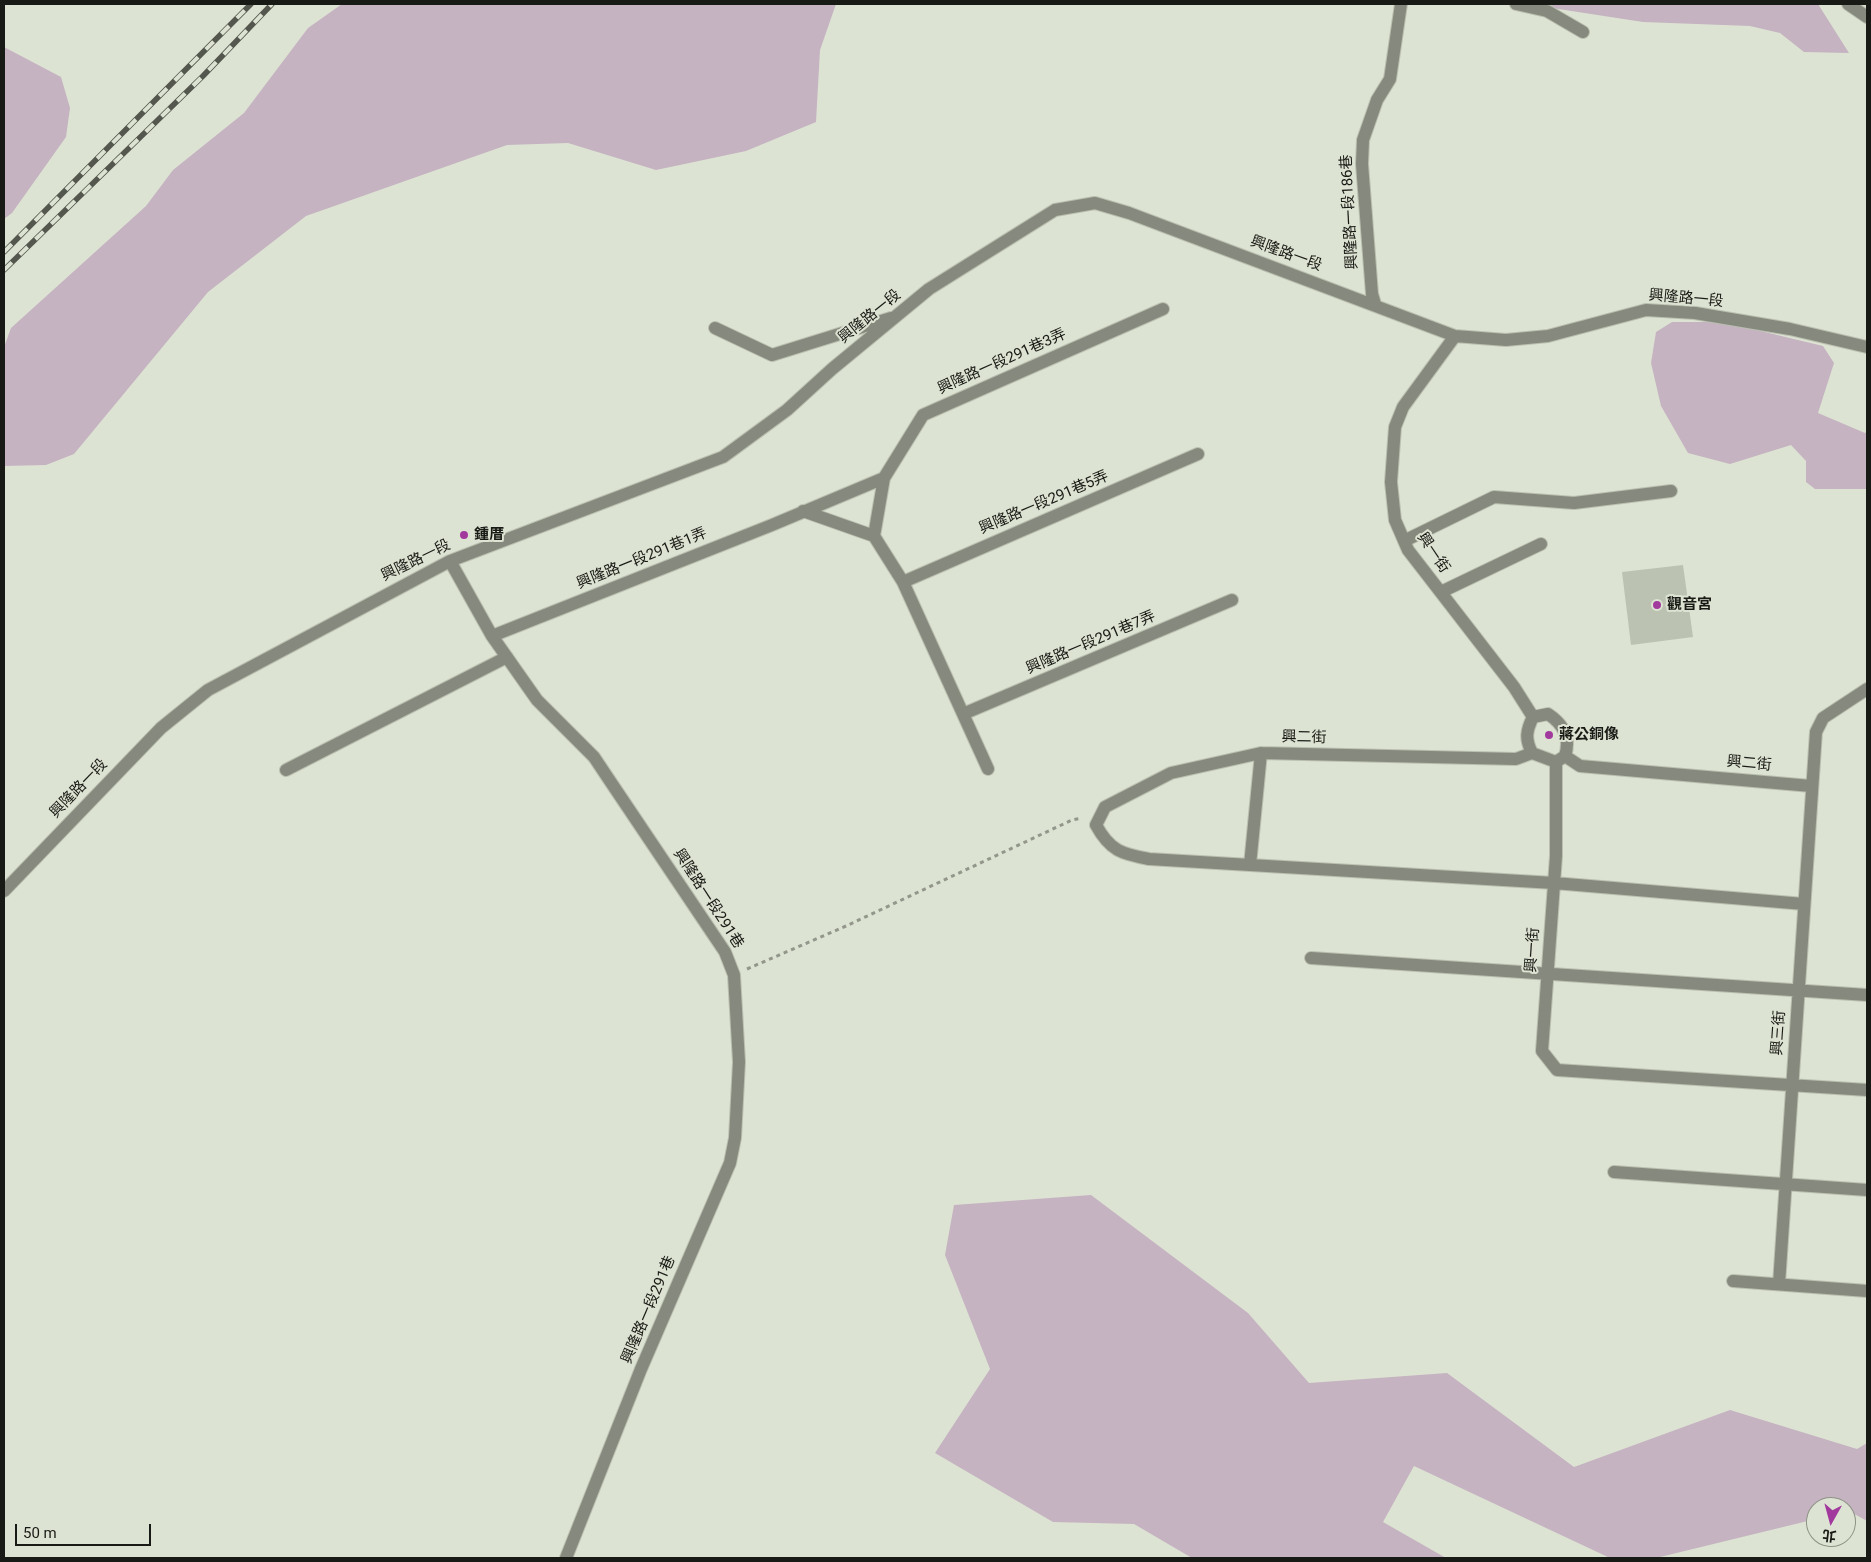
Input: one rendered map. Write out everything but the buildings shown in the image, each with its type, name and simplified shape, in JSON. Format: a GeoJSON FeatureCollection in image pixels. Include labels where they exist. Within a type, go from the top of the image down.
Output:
{"type":"FeatureCollection","features":[{"type":"Feature","properties":{"kind":"street","name":"興隆路一段186巷"},"geometry":{"type":"LineString","coordinates":[[1375,304],[1371,285],[1362,164],[1363,140],[1377,100],[1390,79],[1401,4]]}},
{"type":"Feature","properties":{"kind":"street"},"geometry":{"type":"LineString","coordinates":[[1516,4],[1548,11],[1583,32]]}},
{"type":"Feature","properties":{"kind":"street"},"geometry":{"type":"LineString","coordinates":[[1848,4],[1867,17]]}},
{"type":"Feature","properties":{"kind":"street","name":"興隆路一段"},"geometry":{"type":"LineString","coordinates":[[4,891],[161,728],[208,690],[450,561],[723,457],[786,410],[929,289],[1055,210],[1095,203],[1129,212],[1455,336],[1506,340],[1548,336],[1646,310],[1695,313],[1790,330],[1867,347]]}},
{"type":"Feature","properties":{"kind":"street","name":"興隆路一段291巷3弄"},"geometry":{"type":"LineString","coordinates":[[884,478],[923,415],[1163,309]]}},
{"type":"Feature","properties":{"kind":"street"},"geometry":{"type":"LineString","coordinates":[[715,328],[772,355],[896,317]]}},
{"type":"Feature","properties":{"kind":"street","name":"興一街"},"geometry":{"type":"LineString","coordinates":[[1455,336],[1403,407],[1395,427],[1391,482],[1395,520],[1408,550],[1514,687],[1533,717]]}},
{"type":"Feature","properties":{"kind":"street","name":"興隆路一段291巷5弄"},"geometry":{"type":"LineString","coordinates":[[903,582],[1198,454]]}},
{"type":"Feature","properties":{"kind":"street"},"geometry":{"type":"LineString","coordinates":[[874,536],[884,478]]}},
{"type":"Feature","properties":{"kind":"street","name":"興隆路一段291巷1弄"},"geometry":{"type":"LineString","coordinates":[[492,636],[804,512],[884,478]]}},
{"type":"Feature","properties":{"kind":"street"},"geometry":{"type":"LineString","coordinates":[[1404,541],[1494,497],[1574,502],[1671,491]]}},
{"type":"Feature","properties":{"kind":"street"},"geometry":{"type":"LineString","coordinates":[[804,512],[874,536],[903,582],[988,770]]}},
{"type":"Feature","properties":{"kind":"street"},"geometry":{"type":"LineString","coordinates":[[1440,592],[1541,544]]}},
{"type":"Feature","properties":{"kind":"street","name":"興隆路一段291巷"},"geometry":{"type":"LineString","coordinates":[[450,561],[492,636],[537,700],[594,757],[725,952],[734,975],[739,1062],[735,1138],[730,1163],[641,1369],[566,1558]]}},
{"type":"Feature","properties":{"kind":"street","name":"興隆路一段291巷7弄"},"geometry":{"type":"LineString","coordinates":[[963,714],[1232,600]]}},
{"type":"Feature","properties":{"kind":"street"},"geometry":{"type":"LineString","coordinates":[[286,770],[507,657]]}},
{"type":"Feature","properties":{"kind":"street"},"geometry":{"type":"LineString","coordinates":[[1811,786],[1816,732],[1823,718],[1867,689]]}},
{"type":"Feature","properties":{"kind":"street"},"geometry":{"type":"LineString","coordinates":[[1548,714],[1560,722],[1567,736],[1560,759],[1532,753],[1526,740],[1527,730],[1533,717],[1548,714]]}},
{"type":"Feature","properties":{"kind":"street"},"geometry":{"type":"LineString","coordinates":[[1250,865],[1261,753]]}},
{"type":"Feature","properties":{"kind":"street","name":"興二街"},"geometry":{"type":"LineString","coordinates":[[1098,821],[1104,807],[1171,774],[1261,753],[1516,759],[1532,753]]}},
{"type":"Feature","properties":{"kind":"street","name":"興一街"},"geometry":{"type":"LineString","coordinates":[[1560,759],[1554,883],[1542,1051],[1557,1070],[1792,1085]]}},
{"type":"Feature","properties":{"kind":"street","name":"興二街"},"geometry":{"type":"LineString","coordinates":[[1560,759],[1580,766],[1811,786]]}},
{"type":"Feature","properties":{"kind":"street","name":"興三街"},"geometry":{"type":"LineString","coordinates":[[1779,1284],[1811,786]]}},
{"type":"Feature","properties":{"kind":"street"},"geometry":{"type":"LineString","coordinates":[[1098,821],[1105,842],[1124,854],[1149,859],[1554,883],[1804,904]]}},
{"type":"Feature","properties":{"kind":"street"},"geometry":{"type":"LineString","coordinates":[[1311,958],[1867,996]]}},
{"type":"Feature","properties":{"kind":"street"},"geometry":{"type":"LineString","coordinates":[[1792,1085],[1867,1090]]}},
{"type":"Feature","properties":{"kind":"street"},"geometry":{"type":"LineString","coordinates":[[1614,1172],[1867,1190]]}},
{"type":"Feature","properties":{"kind":"street"},"geometry":{"type":"LineString","coordinates":[[1733,1281],[1867,1291]]}},
{"type":"Feature","properties":{"kind":"path"},"geometry":{"type":"LineString","coordinates":[[734,975],[846,926],[1072,820],[1098,821]]}},
{"type":"Feature","properties":{"kind":"shaded area"},"geometry":{"type":"Polygon","coordinates":[[[342,4],[836,4],[820,50],[816,122],[746,151],[656,170],[568,143],[507,145],[306,216],[208,292],[74,454],[46,465],[4,466],[4,347],[11,328],[146,206],[173,170],[244,113],[308,28],[342,4]]]}},
{"type":"Feature","properties":{"kind":"shaded area"},"geometry":{"type":"Polygon","coordinates":[[[1551,4],[1818,4],[1849,53],[1804,52],[1780,33],[1750,26],[1643,22],[1552,8],[1551,4]]]}},
{"type":"Feature","properties":{"kind":"shaded area"},"geometry":{"type":"Polygon","coordinates":[[[4,47],[61,77],[70,108],[66,137],[12,213],[4,219],[4,47]]]}},
{"type":"Feature","properties":{"kind":"shaded area"},"geometry":{"type":"Polygon","coordinates":[[[1672,322],[1723,322],[1823,346],[1834,363],[1818,413],[1865,433],[1867,431],[1867,489],[1815,489],[1806,482],[1806,461],[1791,445],[1730,464],[1688,453],[1661,406],[1651,363],[1656,332],[1672,322]]]}},
{"type":"Feature","properties":{"kind":"shaded area"},"geometry":{"type":"Polygon","coordinates":[[[1091,1195],[1248,1313],[1309,1383],[1447,1373],[1574,1467],[1730,1410],[1857,1449],[1867,1443],[1867,1521],[1856,1515],[1856,1497],[1806,1497],[1806,1521],[1656,1558],[1610,1558],[1414,1466],[1383,1522],[1446,1558],[1192,1558],[1134,1524],[1053,1522],[935,1453],[990,1369],[945,1255],[954,1205],[1091,1195]]]}},
{"type":"Feature","properties":{"kind":"railway"},"geometry":{"type":"LineString","coordinates":[[4,252],[251,4]]}},
{"type":"Feature","properties":{"kind":"railway"},"geometry":{"type":"LineString","coordinates":[[4,270],[203,76],[272,4]]}},
{"type":"Feature","properties":{"kind":"place","name":"鍾厝"},"geometry":{"type":"Point","coordinates":[464,535]}},
{"type":"Feature","properties":{"kind":"place","name":"觀音宮"},"geometry":{"type":"Point","coordinates":[1657,605]}},
{"type":"Feature","properties":{"kind":"place","name":"蔣公銅像"},"geometry":{"type":"Point","coordinates":[1549,735]}}]}
